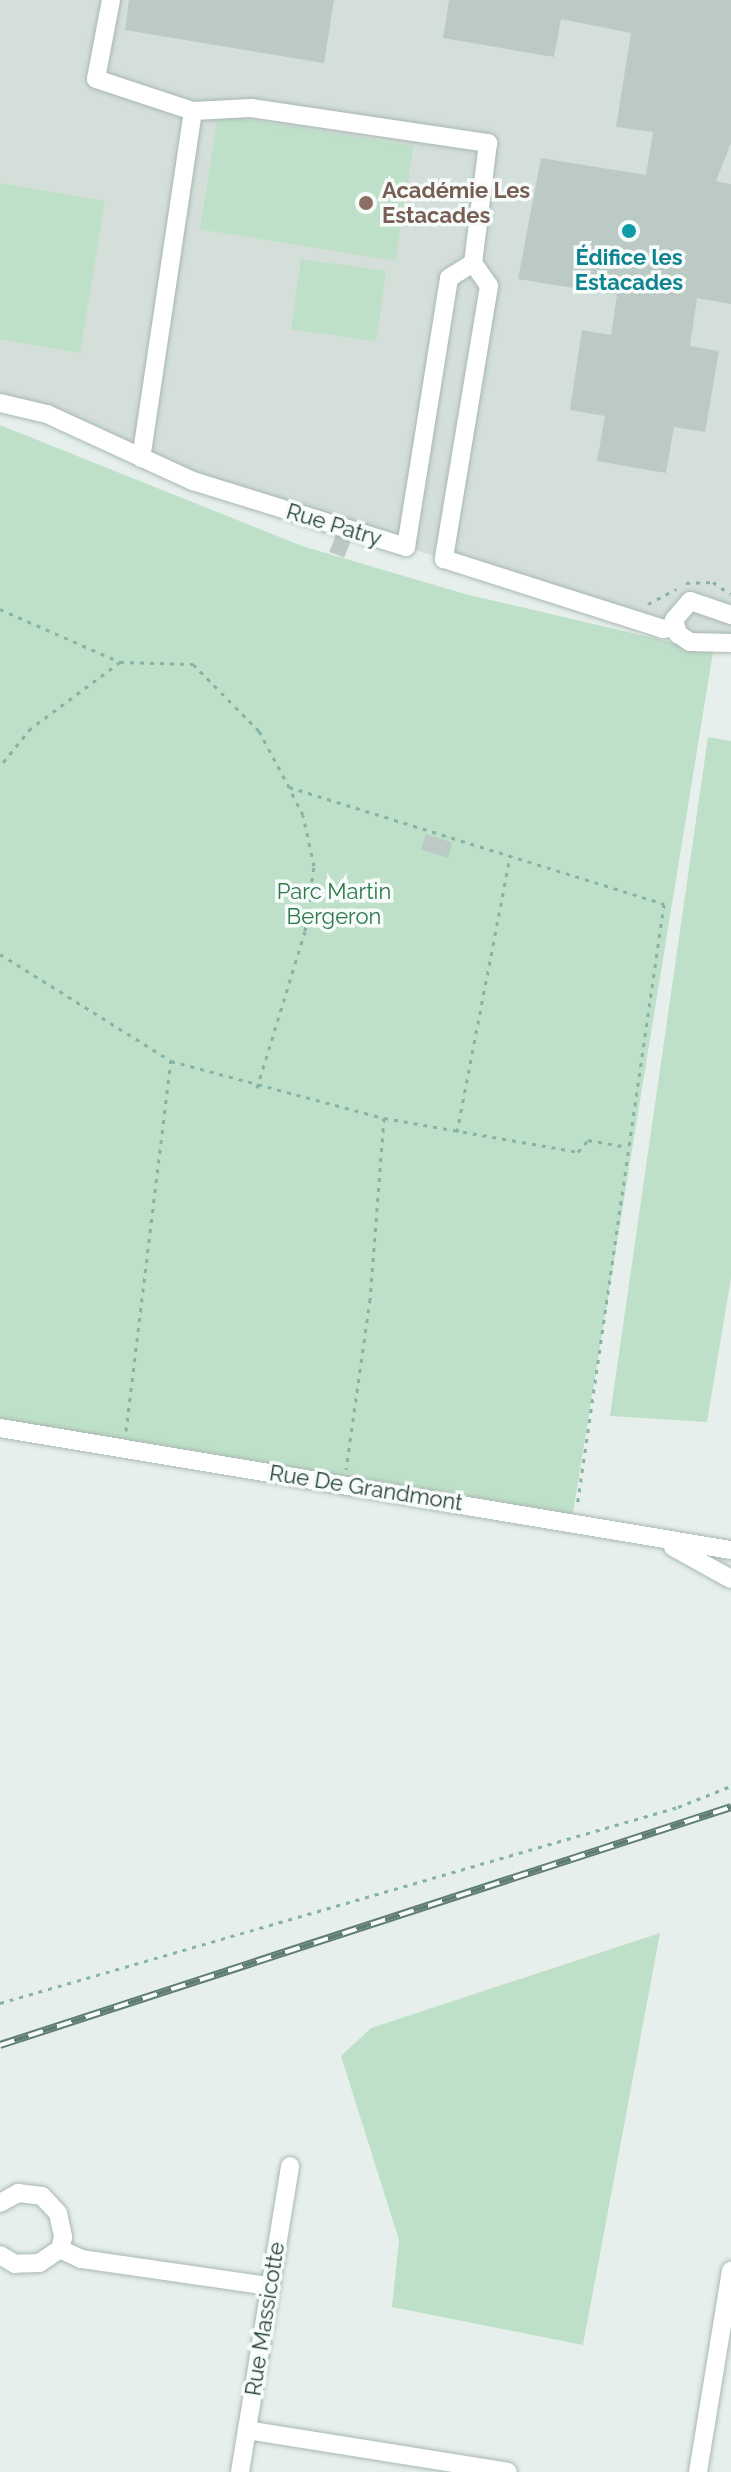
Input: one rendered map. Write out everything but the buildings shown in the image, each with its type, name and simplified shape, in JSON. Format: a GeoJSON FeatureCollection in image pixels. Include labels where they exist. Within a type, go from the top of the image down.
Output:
{"type":"FeatureCollection","features":[{"type":"Feature","properties":{"kind":"street"},"geometry":{"type":"LineString","coordinates":[[111,0],[96,79],[193,111],[251,108],[488,143],[473,263],[489,286],[444,559],[663,629],[675,627]]}},
{"type":"Feature","properties":{"kind":"street"},"geometry":{"type":"LineString","coordinates":[[141,458],[193,111]]}},
{"type":"Feature","properties":{"kind":"street","name":"Rue Patry"},"geometry":{"type":"LineString","coordinates":[[0,403],[47,414],[193,481],[406,547],[449,278],[473,263]]}},
{"type":"Feature","properties":{"kind":"street"},"geometry":{"type":"LineString","coordinates":[[675,627],[679,608],[690,601],[731,615]]}},
{"type":"Feature","properties":{"kind":"street"},"geometry":{"type":"LineString","coordinates":[[675,627],[690,642],[731,643]]}},
{"type":"Feature","properties":{"kind":"street","name":"Rue De Grandmont"},"geometry":{"type":"LineString","coordinates":[[0,1428],[731,1550]]}},
{"type":"Feature","properties":{"kind":"street"},"geometry":{"type":"LineString","coordinates":[[648,1536],[731,1579]]}},
{"type":"Feature","properties":{"kind":"street","name":"Rue Massicotte"},"geometry":{"type":"LineString","coordinates":[[240,2472],[290,2166]]}},
{"type":"Feature","properties":{"kind":"street"},"geometry":{"type":"LineString","coordinates":[[0,2203],[30,2193],[52,2203],[62,2225],[60,2249]]}},
{"type":"Feature","properties":{"kind":"street"},"geometry":{"type":"LineString","coordinates":[[60,2249],[81,2259],[269,2286]]}},
{"type":"Feature","properties":{"kind":"street"},"geometry":{"type":"LineString","coordinates":[[0,2255],[27,2266],[60,2249]]}},
{"type":"Feature","properties":{"kind":"street"},"geometry":{"type":"LineString","coordinates":[[698,2472],[731,2271]]}},
{"type":"Feature","properties":{"kind":"street"},"geometry":{"type":"LineString","coordinates":[[247,2430],[508,2472]]}},
{"type":"Feature","properties":{"kind":"path"},"geometry":{"type":"LineString","coordinates":[[0,609],[120,662],[193,664],[259,731],[303,815],[314,866],[305,931],[257,1088]]}},
{"type":"Feature","properties":{"kind":"path"},"geometry":{"type":"LineString","coordinates":[[0,766],[31,728],[120,662]]}},
{"type":"Feature","properties":{"kind":"path"},"geometry":{"type":"LineString","coordinates":[[289,787],[664,904],[624,1146],[575,1523]]}},
{"type":"Feature","properties":{"kind":"path"},"geometry":{"type":"LineString","coordinates":[[457,1132],[510,858]]}},
{"type":"Feature","properties":{"kind":"path"},"geometry":{"type":"LineString","coordinates":[[0,954],[171,1061],[257,1088],[384,1118],[578,1152],[588,1140],[624,1146]]}},
{"type":"Feature","properties":{"kind":"path"},"geometry":{"type":"LineString","coordinates":[[124,1448],[171,1061]]}},
{"type":"Feature","properties":{"kind":"path"},"geometry":{"type":"LineString","coordinates":[[344,1484],[370,1299],[384,1118]]}},
{"type":"Feature","properties":{"kind":"path"},"geometry":{"type":"LineString","coordinates":[[0,2003],[678,1807],[731,1786]]}},
{"type":"Feature","properties":{"kind":"shaded area","name":"Académie Les Estacades"},"geometry":{"type":"Polygon","coordinates":[[[0,0],[731,0],[731,636],[684,634],[193,481],[0,406],[0,0]]]}},
{"type":"Feature","properties":{"kind":"green space"},"geometry":{"type":"Polygon","coordinates":[[[218,115],[414,146],[395,261],[200,230],[218,115]]]}},
{"type":"Feature","properties":{"kind":"green space"},"geometry":{"type":"Polygon","coordinates":[[[0,183],[105,201],[80,353],[0,339],[0,183]]]}},
{"type":"Feature","properties":{"kind":"green space"},"geometry":{"type":"Polygon","coordinates":[[[301,259],[386,271],[376,341],[291,329],[301,259]]]}},
{"type":"Feature","properties":{"kind":"green space","name":"Parc Martin Bergeron"},"geometry":{"type":"Polygon","coordinates":[[[0,425],[302,546],[465,594],[713,652],[570,1531],[0,1435],[0,425]]]}},
{"type":"Feature","properties":{"kind":"green space"},"geometry":{"type":"Polygon","coordinates":[[[708,737],[731,741],[731,1278],[707,1422],[610,1416],[708,737]]]}},
{"type":"Feature","properties":{"kind":"green space"},"geometry":{"type":"Polygon","coordinates":[[[660,1933],[583,2345],[392,2307],[399,2240],[341,2056],[371,2028],[660,1933]]]}},
{"type":"Feature","properties":{"kind":"railway"},"geometry":{"type":"LineString","coordinates":[[0,2045],[731,1807]]}},
{"type":"Feature","properties":{"kind":"place","name":"Académie Les Estacades"},"geometry":{"type":"Point","coordinates":[366,203]}},
{"type":"Feature","properties":{"kind":"place","name":"Édifice les Estacades"},"geometry":{"type":"Point","coordinates":[629,231]}}]}
